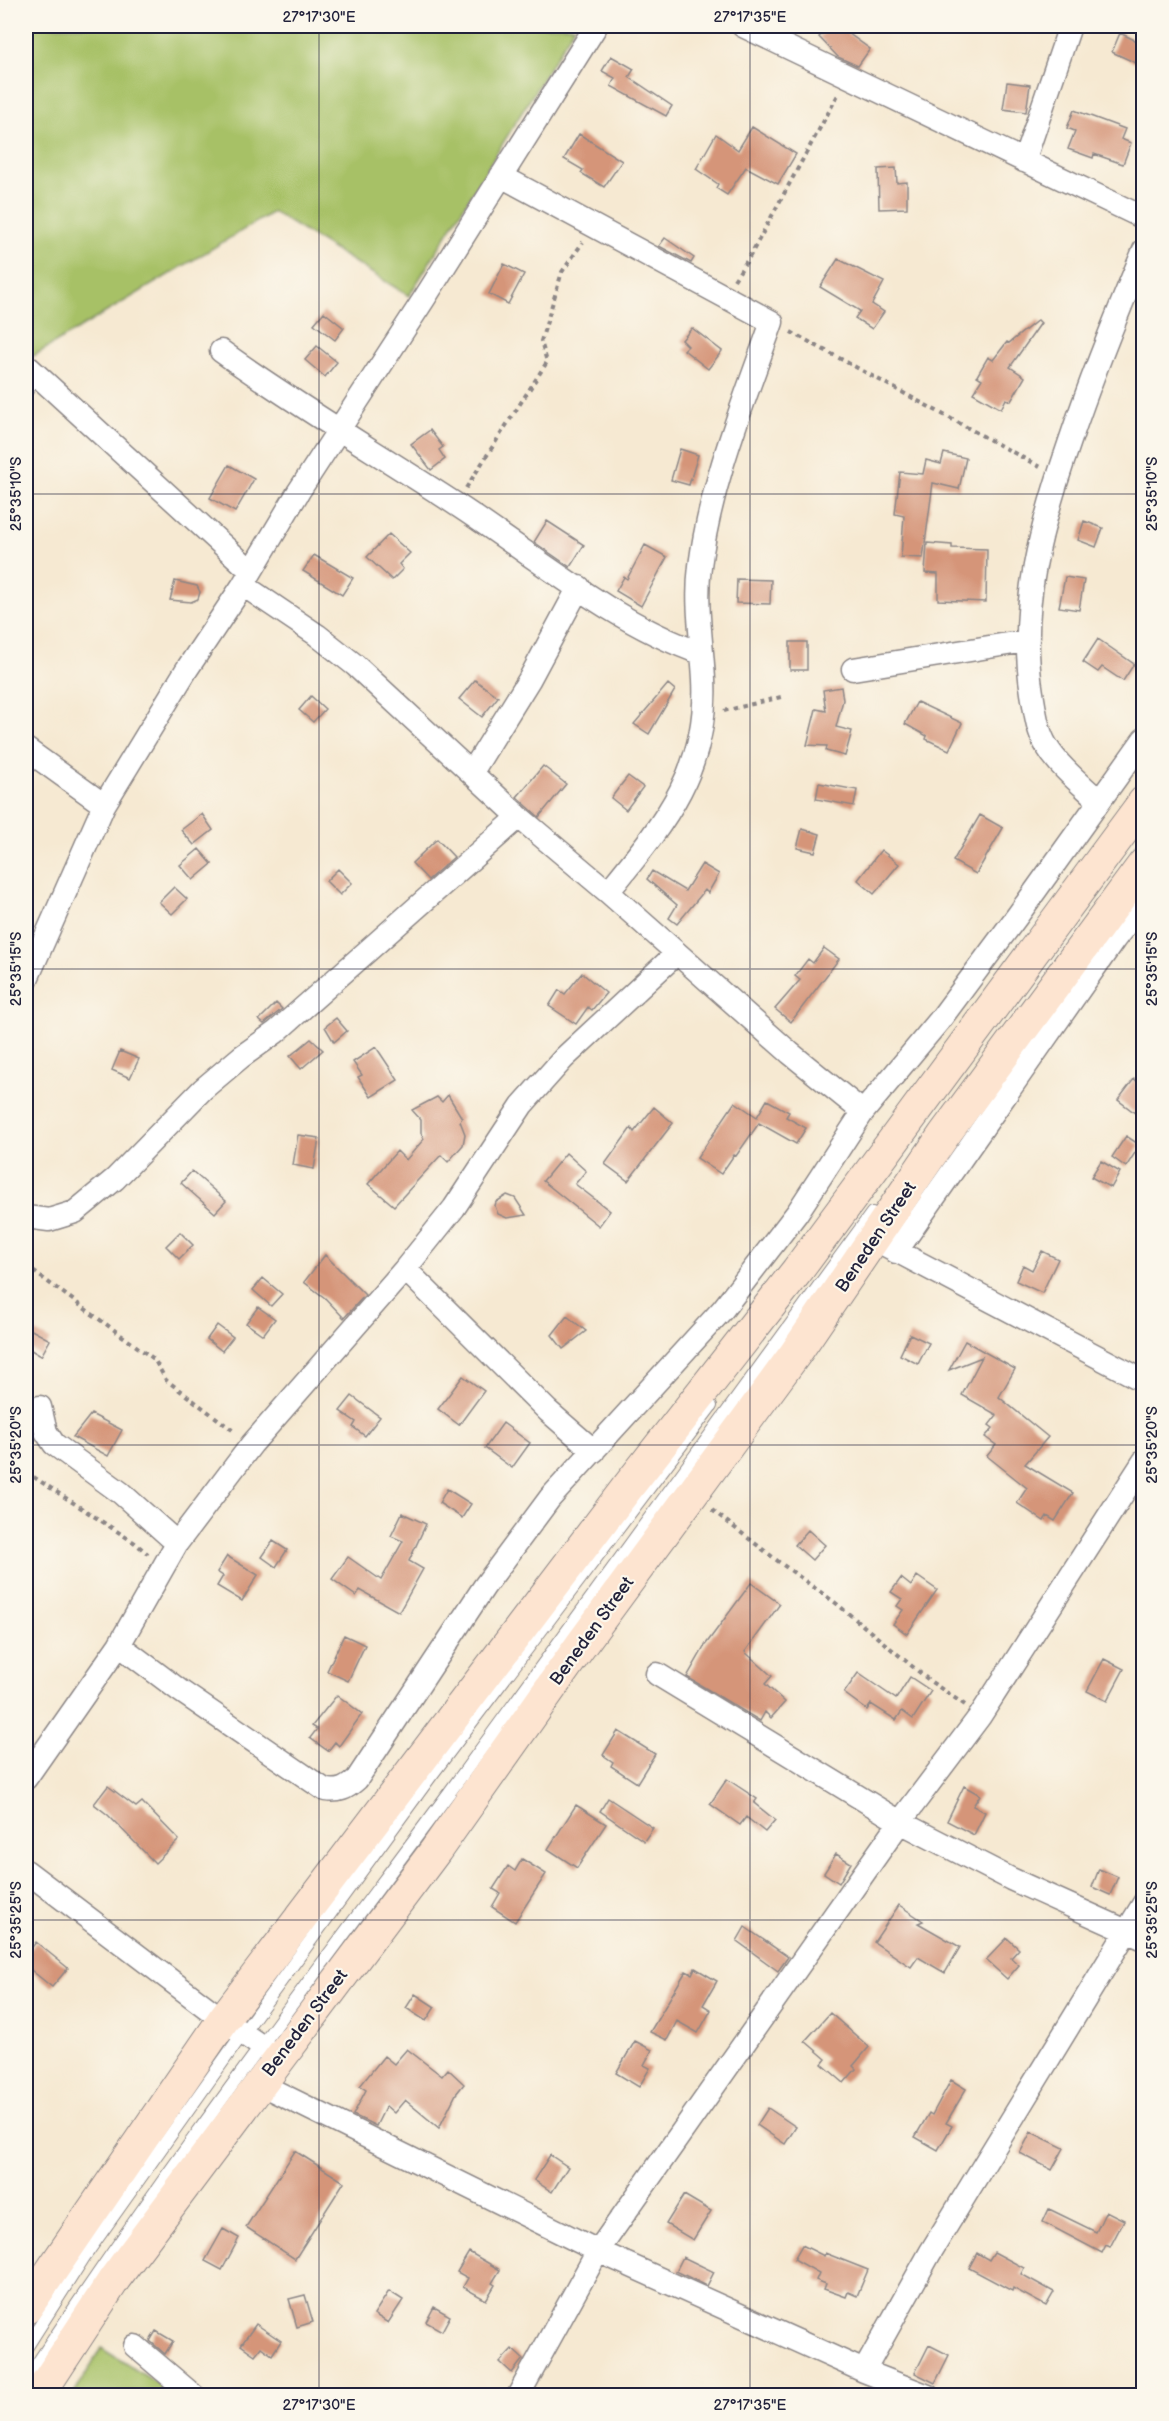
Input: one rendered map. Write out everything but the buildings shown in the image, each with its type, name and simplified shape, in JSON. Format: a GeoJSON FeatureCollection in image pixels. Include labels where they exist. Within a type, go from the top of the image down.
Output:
{"type":"FeatureCollection","features":[{"type":"Feature","properties":{"kind":"main road","name":"Beneden Street"},"geometry":{"type":"LineString","coordinates":[[38,2396],[115,2278],[260,2084],[251,2039],[627,1488],[797,1271],[1143,802]]}},
{"type":"Feature","properties":{"kind":"main road","name":"Beneden Street"},"geometry":{"type":"LineString","coordinates":[[26,2308],[251,2039],[436,1850],[581,1645],[795,1354],[885,1246],[944,1135],[1140,859]]}},
{"type":"Feature","properties":{"kind":"street"},"geometry":{"type":"LineString","coordinates":[[26,981],[104,805],[187,669],[247,578],[298,491],[339,431],[596,26]]}},
{"type":"Feature","properties":{"kind":"street"},"geometry":{"type":"LineString","coordinates":[[1024,161],[1070,26]]}},
{"type":"Feature","properties":{"kind":"street"},"geometry":{"type":"LineString","coordinates":[[755,28],[848,76],[1143,218]]}},
{"type":"Feature","properties":{"kind":"street"},"geometry":{"type":"LineString","coordinates":[[501,176],[666,267],[772,322],[726,453],[708,518],[699,579],[705,715],[700,745],[686,783],[658,831],[608,891]]}},
{"type":"Feature","properties":{"kind":"street"},"geometry":{"type":"LineString","coordinates":[[1099,801],[1062,766],[1046,745],[1036,718],[1026,640],[1038,544],[1058,477],[1090,382],[1143,250]]}},
{"type":"Feature","properties":{"kind":"street"},"geometry":{"type":"LineString","coordinates":[[220,351],[646,630],[670,642],[701,652]]}},
{"type":"Feature","properties":{"kind":"street"},"geometry":{"type":"LineString","coordinates":[[29,377],[247,578],[355,665],[519,817],[608,891],[676,954],[790,1053],[863,1112]]}},
{"type":"Feature","properties":{"kind":"street"},"geometry":{"type":"LineString","coordinates":[[472,772],[529,680],[579,587]]}},
{"type":"Feature","properties":{"kind":"street"},"geometry":{"type":"LineString","coordinates":[[854,669],[1026,640]]}},
{"type":"Feature","properties":{"kind":"street"},"geometry":{"type":"LineString","coordinates":[[119,1645],[179,1690],[325,1790],[336,1792],[348,1788],[357,1779],[484,1587],[550,1498],[723,1309],[797,1213],[863,1112],[939,1021],[1143,739]]}},
{"type":"Feature","properties":{"kind":"street"},"geometry":{"type":"LineString","coordinates":[[26,749],[104,805]]}},
{"type":"Feature","properties":{"kind":"street"},"geometry":{"type":"LineString","coordinates":[[26,1217],[49,1220],[75,1212],[115,1179],[203,1089],[241,1057],[276,1032],[519,817]]}},
{"type":"Feature","properties":{"kind":"street"},"geometry":{"type":"LineString","coordinates":[[1143,901],[969,1145],[885,1246],[1143,1381]]}},
{"type":"Feature","properties":{"kind":"street"},"geometry":{"type":"LineString","coordinates":[[26,1778],[119,1645],[177,1542],[252,1444],[405,1269],[454,1208],[522,1105],[564,1058],[676,954]]}},
{"type":"Feature","properties":{"kind":"street"},"geometry":{"type":"LineString","coordinates":[[405,1269],[548,1411],[594,1451]]}},
{"type":"Feature","properties":{"kind":"street"},"geometry":{"type":"LineString","coordinates":[[39,1407],[46,1432],[54,1444],[121,1492],[177,1542]]}},
{"type":"Feature","properties":{"kind":"street"},"geometry":{"type":"LineString","coordinates":[[518,2396],[598,2251],[900,1822],[980,1716],[1143,1461]]}},
{"type":"Feature","properties":{"kind":"street"},"geometry":{"type":"LineString","coordinates":[[657,1674],[900,1822],[1011,1879],[1135,1935]]}},
{"type":"Feature","properties":{"kind":"street"},"geometry":{"type":"LineString","coordinates":[[26,1871],[251,2039]]}},
{"type":"Feature","properties":{"kind":"street"},"geometry":{"type":"LineString","coordinates":[[864,2371],[930,2253],[1070,2027],[1135,1935],[1143,1903]]}},
{"type":"Feature","properties":{"kind":"street"},"geometry":{"type":"LineString","coordinates":[[260,2084],[598,2251],[864,2371],[928,2396]]}},
{"type":"Feature","properties":{"kind":"street"},"geometry":{"type":"LineString","coordinates":[[135,2346],[194,2396]]}},
{"type":"Feature","properties":{"kind":"lane"},"geometry":{"type":"LineString","coordinates":[[782,1311],[1143,824]]}},
{"type":"Feature","properties":{"kind":"lane"},"geometry":{"type":"LineString","coordinates":[[909,1163],[1140,859]]}},
{"type":"Feature","properties":{"kind":"lane"},"geometry":{"type":"LineString","coordinates":[[26,2348],[84,2257],[531,1680],[882,1201]]}},
{"type":"Feature","properties":{"kind":"lane"},"geometry":{"type":"LineString","coordinates":[[26,2381],[251,2039],[430,1777],[719,1395]]}},
{"type":"Feature","properties":{"kind":"path"},"geometry":{"type":"LineString","coordinates":[[723,295],[750,256],[848,76]]}},
{"type":"Feature","properties":{"kind":"path"},"geometry":{"type":"LineString","coordinates":[[456,504],[547,362],[541,340],[562,272],[594,226]]}},
{"type":"Feature","properties":{"kind":"path"},"geometry":{"type":"LineString","coordinates":[[772,322],[1058,477]]}},
{"type":"Feature","properties":{"kind":"path"},"geometry":{"type":"LineString","coordinates":[[705,715],[781,697]]}},
{"type":"Feature","properties":{"kind":"path"},"geometry":{"type":"LineString","coordinates":[[26,1266],[154,1359],[166,1380],[252,1444]]}},
{"type":"Feature","properties":{"kind":"path"},"geometry":{"type":"LineString","coordinates":[[26,1472],[135,1543],[163,1566]]}},
{"type":"Feature","properties":{"kind":"path"},"geometry":{"type":"LineString","coordinates":[[693,1494],[779,1562],[837,1604],[930,1681],[980,1716]]}},
{"type":"Feature","properties":{"kind":"green space"},"geometry":{"type":"Polygon","coordinates":[[[26,26],[575,26],[409,296],[273,212],[30,358],[26,354],[26,26]]]}},
{"type":"Feature","properties":{"kind":"green space"},"geometry":{"type":"Polygon","coordinates":[[[101,2348],[176,2395],[73,2396],[101,2348]]]}}]}
